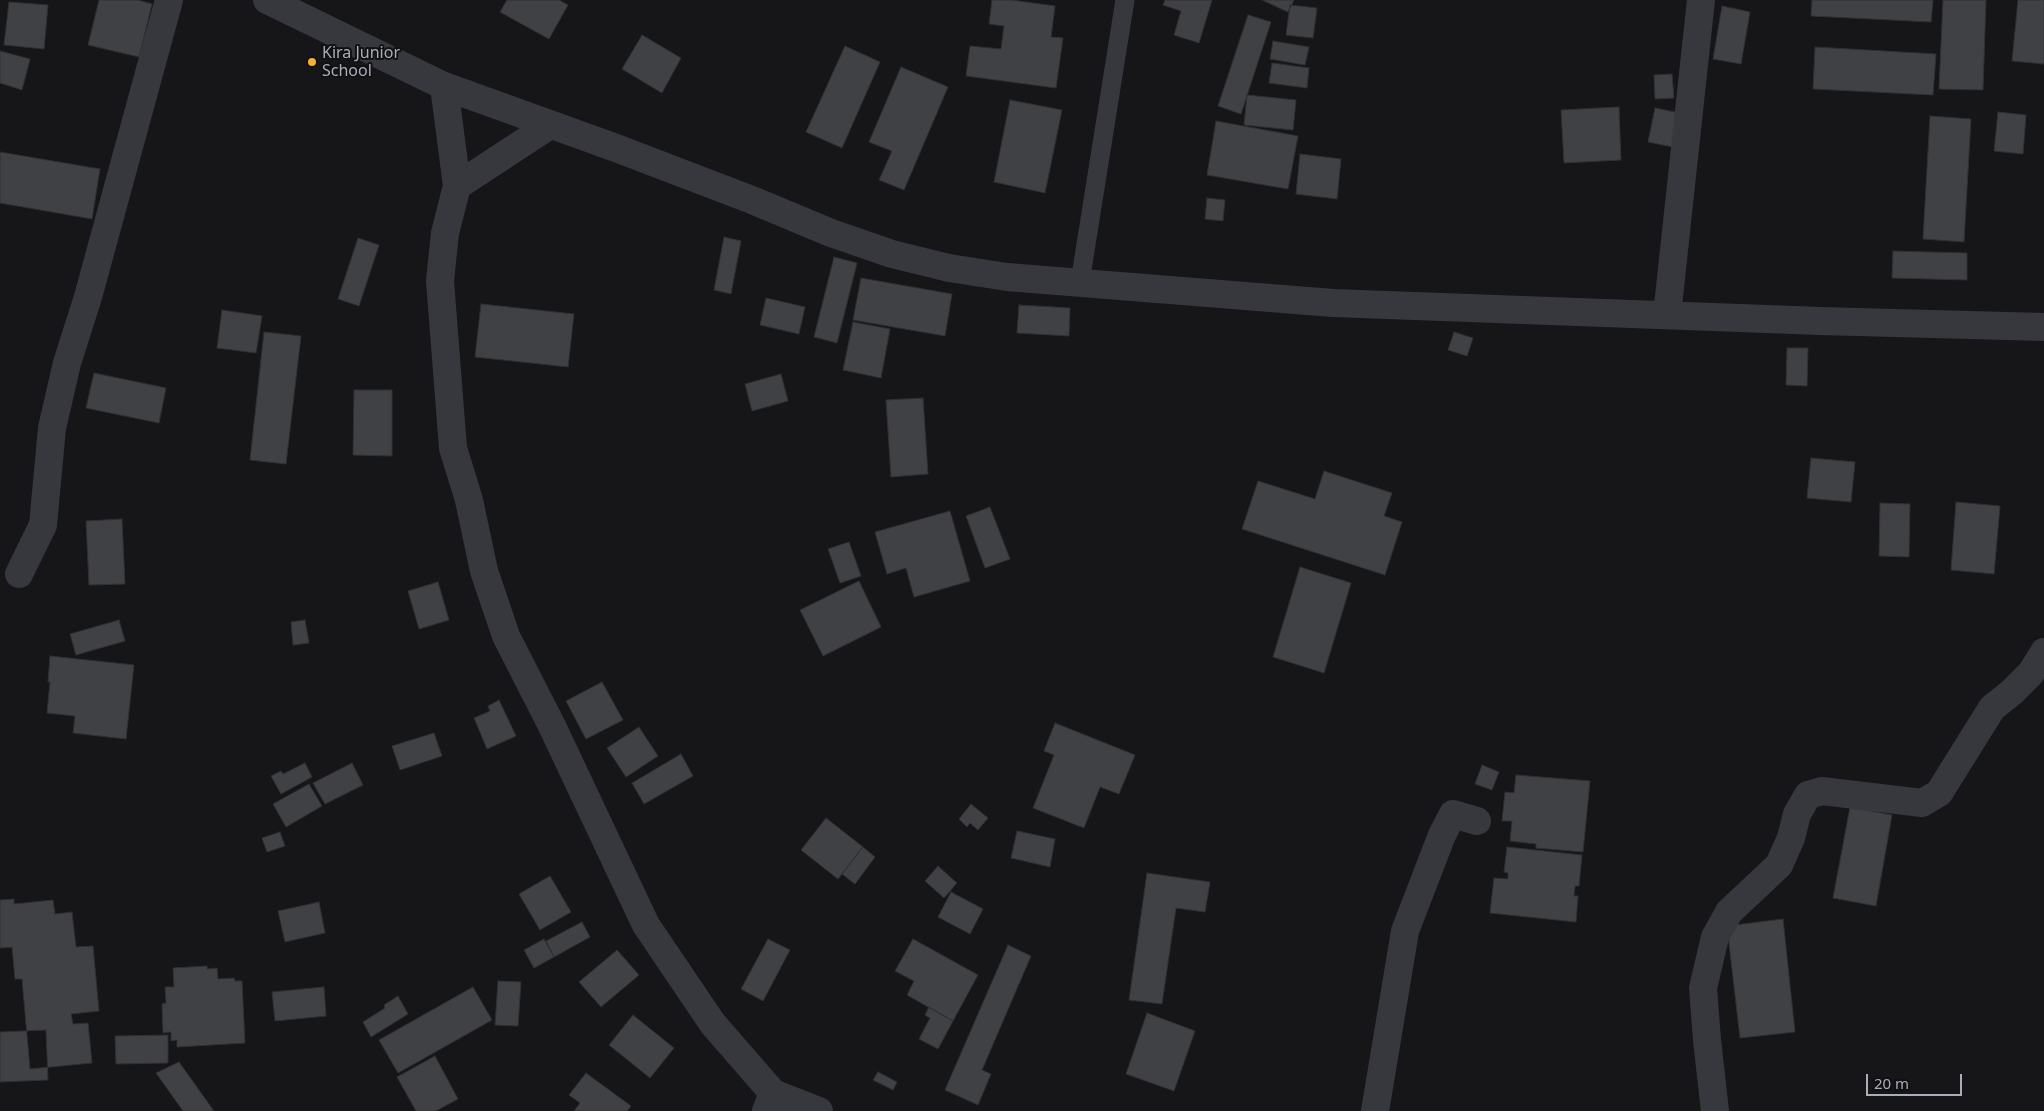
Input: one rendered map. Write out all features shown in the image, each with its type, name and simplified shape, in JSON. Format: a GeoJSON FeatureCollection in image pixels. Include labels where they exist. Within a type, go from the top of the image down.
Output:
{"type":"FeatureCollection","features":[{"type":"Feature","properties":{"kind":"street"},"geometry":{"type":"LineString","coordinates":[[19,574],[43,525],[52,428],[67,363],[88,297],[168,0]]}},
{"type":"Feature","properties":{"kind":"street"},"geometry":{"type":"LineString","coordinates":[[267,0],[444,86],[725,190],[831,233],[892,254],[949,268],[1007,277],[1333,303],[2044,327]]}},
{"type":"Feature","properties":{"kind":"street"},"geometry":{"type":"LineString","coordinates":[[1667,315],[1701,0]]}},
{"type":"Feature","properties":{"kind":"street"},"geometry":{"type":"LineString","coordinates":[[444,86],[456,186],[445,233],[440,281],[453,448],[469,500],[484,571],[506,636],[552,726],[646,925],[769,1102],[819,1111]]}},
{"type":"Feature","properties":{"kind":"street"},"geometry":{"type":"LineString","coordinates":[[456,186],[550,125]]}},
{"type":"Feature","properties":{"kind":"street"},"geometry":{"type":"LineString","coordinates":[[1715,1111],[1707,1040],[1704,988],[1715,937],[1729,912],[1779,865],[1791,838],[1797,814],[1808,795],[1822,791],[1922,803],[1939,793],[1992,708],[2031,673],[2044,652]]}},
{"type":"Feature","properties":{"kind":"street"},"geometry":{"type":"LineString","coordinates":[[1375,1111],[1405,931],[1442,835],[1453,814],[1477,821]]}},
{"type":"Feature","properties":{"kind":"lane"},"geometry":{"type":"LineString","coordinates":[[1080,282],[1125,0]]}},
{"type":"Feature","properties":{"kind":"building"},"geometry":{"type":"Polygon","coordinates":[[[99,0],[138,0],[152,4],[139,57],[88,45],[99,0]]]}},
{"type":"Feature","properties":{"kind":"building"},"geometry":{"type":"Polygon","coordinates":[[[507,0],[559,0],[568,5],[549,39],[500,12],[507,0]]]}},
{"type":"Feature","properties":{"kind":"building"},"geometry":{"type":"Polygon","coordinates":[[[992,0],[1011,0],[1055,6],[1051,37],[1063,38],[1056,88],[966,76],[970,46],[1001,49],[1004,26],[989,24],[992,0]]]}},
{"type":"Feature","properties":{"kind":"building"},"geometry":{"type":"Polygon","coordinates":[[[1165,0],[1212,0],[1199,43],[1174,35],[1181,11],[1163,5],[1165,0]]]}},
{"type":"Feature","properties":{"kind":"building"},"geometry":{"type":"Polygon","coordinates":[[[1262,0],[1294,0],[1288,12],[1262,0]]]}},
{"type":"Feature","properties":{"kind":"building"},"geometry":{"type":"Polygon","coordinates":[[[1812,0],[1933,0],[1931,22],[1811,16],[1812,0]]]}},
{"type":"Feature","properties":{"kind":"building"},"geometry":{"type":"Polygon","coordinates":[[[1943,0],[1986,0],[1983,90],[1939,89],[1943,0]]]}},
{"type":"Feature","properties":{"kind":"building"},"geometry":{"type":"Polygon","coordinates":[[[2018,0],[2044,0],[2044,64],[2012,61],[2018,0]]]}},
{"type":"Feature","properties":{"kind":"building"},"geometry":{"type":"Polygon","coordinates":[[[9,2],[48,5],[44,49],[4,45],[9,2]]]}},
{"type":"Feature","properties":{"kind":"building"},"geometry":{"type":"Polygon","coordinates":[[[1290,5],[1317,8],[1313,38],[1286,35],[1290,5]]]}},
{"type":"Feature","properties":{"kind":"building"},"geometry":{"type":"Polygon","coordinates":[[[1722,6],[1750,12],[1741,64],[1713,59],[1722,6]]]}},
{"type":"Feature","properties":{"kind":"building"},"geometry":{"type":"Polygon","coordinates":[[[1248,15],[1271,22],[1241,114],[1218,106],[1248,15]]]}},
{"type":"Feature","properties":{"kind":"building"},"geometry":{"type":"Polygon","coordinates":[[[642,35],[681,58],[662,93],[622,69],[642,35]]]}},
{"type":"Feature","properties":{"kind":"building"},"geometry":{"type":"Polygon","coordinates":[[[1273,41],[1309,47],[1305,65],[1270,59],[1273,41]]]}},
{"type":"Feature","properties":{"kind":"building"},"geometry":{"type":"Polygon","coordinates":[[[845,46],[880,62],[842,148],[806,132],[845,46]]]}},
{"type":"Feature","properties":{"kind":"building"},"geometry":{"type":"Polygon","coordinates":[[[1815,47],[1936,54],[1933,95],[1813,89],[1815,47]]]}},
{"type":"Feature","properties":{"kind":"building"},"geometry":{"type":"Polygon","coordinates":[[[0,51],[30,59],[22,90],[0,83],[0,51]]]}},
{"type":"Feature","properties":{"kind":"building"},"geometry":{"type":"Polygon","coordinates":[[[1272,63],[1309,68],[1307,88],[1269,83],[1272,63]]]}},
{"type":"Feature","properties":{"kind":"building"},"geometry":{"type":"Polygon","coordinates":[[[901,67],[948,87],[904,190],[879,180],[892,151],[869,142],[901,67]]]}},
{"type":"Feature","properties":{"kind":"building"},"geometry":{"type":"Polygon","coordinates":[[[1672,74],[1674,98],[1655,99],[1654,75],[1672,74]]]}},
{"type":"Feature","properties":{"kind":"building"},"geometry":{"type":"Polygon","coordinates":[[[1247,95],[1296,100],[1293,130],[1244,125],[1247,95]]]}},
{"type":"Feature","properties":{"kind":"building"},"geometry":{"type":"Polygon","coordinates":[[[1010,100],[1062,110],[1045,193],[994,182],[1010,100]]]}},
{"type":"Feature","properties":{"kind":"building"},"geometry":{"type":"Polygon","coordinates":[[[1619,107],[1621,160],[1564,163],[1561,110],[1619,107]]]}},
{"type":"Feature","properties":{"kind":"building"},"geometry":{"type":"Polygon","coordinates":[[[1655,108],[1680,113],[1673,147],[1648,142],[1655,108]]]}},
{"type":"Feature","properties":{"kind":"building"},"geometry":{"type":"Polygon","coordinates":[[[1998,112],[2026,115],[2023,154],[1994,151],[1998,112]]]}},
{"type":"Feature","properties":{"kind":"building"},"geometry":{"type":"Polygon","coordinates":[[[1930,116],[1971,119],[1964,242],[1923,239],[1930,116]]]}},
{"type":"Feature","properties":{"kind":"building"},"geometry":{"type":"Polygon","coordinates":[[[1216,121],[1298,136],[1288,189],[1207,175],[1216,121]]]}},
{"type":"Feature","properties":{"kind":"building"},"geometry":{"type":"Polygon","coordinates":[[[0,152],[100,169],[92,219],[0,203],[0,152]]]}},
{"type":"Feature","properties":{"kind":"building"},"geometry":{"type":"Polygon","coordinates":[[[1300,154],[1341,159],[1337,199],[1296,194],[1300,154]]]}},
{"type":"Feature","properties":{"kind":"building"},"geometry":{"type":"Polygon","coordinates":[[[1207,198],[1225,200],[1223,221],[1205,219],[1207,198]]]}},
{"type":"Feature","properties":{"kind":"building"},"geometry":{"type":"Polygon","coordinates":[[[724,237],[741,241],[731,294],[714,290],[724,237]]]}},
{"type":"Feature","properties":{"kind":"building"},"geometry":{"type":"Polygon","coordinates":[[[358,238],[379,245],[359,306],[338,299],[358,238]]]}},
{"type":"Feature","properties":{"kind":"building"},"geometry":{"type":"Polygon","coordinates":[[[1893,251],[1967,253],[1967,280],[1892,278],[1893,251]]]}},
{"type":"Feature","properties":{"kind":"building"},"geometry":{"type":"Polygon","coordinates":[[[834,257],[857,263],[837,343],[814,337],[834,257]]]}},
{"type":"Feature","properties":{"kind":"building"},"geometry":{"type":"Polygon","coordinates":[[[861,278],[952,294],[945,336],[853,320],[861,278]]]}},
{"type":"Feature","properties":{"kind":"building"},"geometry":{"type":"Polygon","coordinates":[[[766,298],[805,307],[799,334],[760,325],[766,298]]]}},
{"type":"Feature","properties":{"kind":"building"},"geometry":{"type":"Polygon","coordinates":[[[481,304],[574,314],[568,367],[475,357],[481,304]]]}},
{"type":"Feature","properties":{"kind":"building"},"geometry":{"type":"Polygon","coordinates":[[[1019,305],[1070,308],[1069,336],[1017,333],[1019,305]]]}},
{"type":"Feature","properties":{"kind":"building"},"geometry":{"type":"Polygon","coordinates":[[[222,310],[262,316],[256,353],[217,348],[222,310]]]}},
{"type":"Feature","properties":{"kind":"building"},"geometry":{"type":"Polygon","coordinates":[[[853,322],[890,329],[881,378],[843,370],[853,322]]]}},
{"type":"Feature","properties":{"kind":"building"},"geometry":{"type":"Polygon","coordinates":[[[264,332],[301,336],[286,464],[250,460],[264,332]]]}},
{"type":"Feature","properties":{"kind":"building"},"geometry":{"type":"Polygon","coordinates":[[[1454,332],[1473,338],[1467,356],[1448,350],[1454,332]]]}},
{"type":"Feature","properties":{"kind":"building"},"geometry":{"type":"Polygon","coordinates":[[[1787,348],[1808,348],[1807,386],[1786,385],[1787,348]]]}},
{"type":"Feature","properties":{"kind":"building"},"geometry":{"type":"Polygon","coordinates":[[[94,373],[166,388],[159,423],[86,408],[94,373]]]}},
{"type":"Feature","properties":{"kind":"building"},"geometry":{"type":"Polygon","coordinates":[[[781,374],[788,401],[752,411],[745,384],[781,374]]]}},
{"type":"Feature","properties":{"kind":"building"},"geometry":{"type":"Polygon","coordinates":[[[354,390],[392,390],[392,456],[353,455],[354,390]]]}},
{"type":"Feature","properties":{"kind":"building"},"geometry":{"type":"Polygon","coordinates":[[[923,398],[928,474],[891,477],[886,400],[923,398]]]}},
{"type":"Feature","properties":{"kind":"building"},"geometry":{"type":"Polygon","coordinates":[[[1811,458],[1855,462],[1851,502],[1807,498],[1811,458]]]}},
{"type":"Feature","properties":{"kind":"building"},"geometry":{"type":"Polygon","coordinates":[[[1324,471],[1392,493],[1384,516],[1402,522],[1385,575],[1242,529],[1258,481],[1315,499],[1324,471]]]}},
{"type":"Feature","properties":{"kind":"building"},"geometry":{"type":"Polygon","coordinates":[[[1956,502],[2000,506],[1994,574],[1951,570],[1956,502]]]}},
{"type":"Feature","properties":{"kind":"building"},"geometry":{"type":"Polygon","coordinates":[[[1880,503],[1910,504],[1909,557],[1879,556],[1880,503]]]}},
{"type":"Feature","properties":{"kind":"building"},"geometry":{"type":"Polygon","coordinates":[[[990,507],[1010,559],[985,568],[966,516],[990,507]]]}},
{"type":"Feature","properties":{"kind":"building"},"geometry":{"type":"Polygon","coordinates":[[[950,511],[970,581],[914,597],[906,568],[887,574],[875,532],[950,511]]]}},
{"type":"Feature","properties":{"kind":"building"},"geometry":{"type":"Polygon","coordinates":[[[122,519],[125,584],[89,585],[86,521],[122,519]]]}},
{"type":"Feature","properties":{"kind":"building"},"geometry":{"type":"Polygon","coordinates":[[[849,542],[861,576],[840,583],[828,549],[849,542]]]}},
{"type":"Feature","properties":{"kind":"building"},"geometry":{"type":"Polygon","coordinates":[[[1300,567],[1351,583],[1324,673],[1273,657],[1300,567]]]}},
{"type":"Feature","properties":{"kind":"building"},"geometry":{"type":"Polygon","coordinates":[[[859,581],[881,627],[823,656],[800,610],[859,581]]]}},
{"type":"Feature","properties":{"kind":"building"},"geometry":{"type":"Polygon","coordinates":[[[438,582],[449,620],[419,629],[408,591],[438,582]]]}},
{"type":"Feature","properties":{"kind":"building"},"geometry":{"type":"Polygon","coordinates":[[[119,620],[125,641],[76,655],[70,634],[119,620]]]}},
{"type":"Feature","properties":{"kind":"building"},"geometry":{"type":"Polygon","coordinates":[[[305,620],[309,643],[293,645],[291,622],[305,620]]]}},
{"type":"Feature","properties":{"kind":"building"},"geometry":{"type":"Polygon","coordinates":[[[50,656],[134,665],[126,739],[73,733],[75,716],[47,713],[50,656]]]}},
{"type":"Feature","properties":{"kind":"building"},"geometry":{"type":"Polygon","coordinates":[[[602,682],[623,720],[586,739],[566,701],[602,682]]]}},
{"type":"Feature","properties":{"kind":"building"},"geometry":{"type":"Polygon","coordinates":[[[499,700],[516,736],[487,749],[474,718],[490,711],[488,706],[499,700]]]}},
{"type":"Feature","properties":{"kind":"building"},"geometry":{"type":"Polygon","coordinates":[[[1055,723],[1135,755],[1119,794],[1100,787],[1084,828],[1033,808],[1054,755],[1044,751],[1055,723]]]}},
{"type":"Feature","properties":{"kind":"building"},"geometry":{"type":"Polygon","coordinates":[[[639,727],[658,756],[626,777],[607,748],[639,727]]]}},
{"type":"Feature","properties":{"kind":"building"},"geometry":{"type":"Polygon","coordinates":[[[434,733],[442,756],[400,770],[392,746],[434,733]]]}},
{"type":"Feature","properties":{"kind":"building"},"geometry":{"type":"Polygon","coordinates":[[[681,754],[693,776],[644,804],[632,783],[681,754]]]}},
{"type":"Feature","properties":{"kind":"building"},"geometry":{"type":"Polygon","coordinates":[[[305,763],[312,777],[281,794],[271,776],[281,771],[283,774],[305,763]]]}},
{"type":"Feature","properties":{"kind":"building"},"geometry":{"type":"Polygon","coordinates":[[[352,763],[363,785],[325,804],[313,783],[352,763]]]}},
{"type":"Feature","properties":{"kind":"building"},"geometry":{"type":"Polygon","coordinates":[[[1482,765],[1499,772],[1492,790],[1475,784],[1482,765]]]}},
{"type":"Feature","properties":{"kind":"building"},"geometry":{"type":"Polygon","coordinates":[[[1516,775],[1590,781],[1583,852],[1536,848],[1536,844],[1510,841],[1512,821],[1502,821],[1505,792],[1514,793],[1516,775]]]}},
{"type":"Feature","properties":{"kind":"building"},"geometry":{"type":"Polygon","coordinates":[[[309,784],[322,806],[286,827],[273,804],[309,784]]]}},
{"type":"Feature","properties":{"kind":"building"},"geometry":{"type":"Polygon","coordinates":[[[971,804],[988,818],[978,830],[970,823],[967,827],[959,819],[971,804]]]}},
{"type":"Feature","properties":{"kind":"building"},"geometry":{"type":"Polygon","coordinates":[[[1850,807],[1892,815],[1876,906],[1833,898],[1850,807]]]}},
{"type":"Feature","properties":{"kind":"building"},"geometry":{"type":"Polygon","coordinates":[[[826,818],[863,847],[838,879],[801,850],[826,818]]]}},
{"type":"Feature","properties":{"kind":"building"},"geometry":{"type":"Polygon","coordinates":[[[1017,831],[1055,839],[1050,867],[1011,858],[1017,831]]]}},
{"type":"Feature","properties":{"kind":"building"},"geometry":{"type":"Polygon","coordinates":[[[280,832],[285,846],[267,852],[262,838],[280,832]]]}},
{"type":"Feature","properties":{"kind":"building"},"geometry":{"type":"Polygon","coordinates":[[[863,847],[875,857],[855,884],[842,874],[863,847]]]}},
{"type":"Feature","properties":{"kind":"building"},"geometry":{"type":"Polygon","coordinates":[[[1507,847],[1582,855],[1579,886],[1575,886],[1574,896],[1578,896],[1576,922],[1490,913],[1494,878],[1508,879],[1508,873],[1504,872],[1507,847]]]}},
{"type":"Feature","properties":{"kind":"building"},"geometry":{"type":"Polygon","coordinates":[[[938,866],[957,883],[944,898],[925,881],[938,866]]]}},
{"type":"Feature","properties":{"kind":"building"},"geometry":{"type":"Polygon","coordinates":[[[1147,873],[1210,882],[1205,912],[1176,908],[1162,1004],[1129,1000],[1147,873]]]}},
{"type":"Feature","properties":{"kind":"building"},"geometry":{"type":"Polygon","coordinates":[[[550,876],[571,912],[540,930],[519,894],[550,876]]]}},
{"type":"Feature","properties":{"kind":"building"},"geometry":{"type":"Polygon","coordinates":[[[951,892],[983,909],[970,934],[938,917],[951,892]]]}},
{"type":"Feature","properties":{"kind":"building"},"geometry":{"type":"Polygon","coordinates":[[[14,899],[14,904],[53,900],[55,914],[72,912],[76,947],[93,946],[99,1011],[71,1014],[73,1024],[88,1023],[92,1063],[30,1069],[22,979],[15,979],[12,947],[0,948],[0,900],[14,899]]]}},
{"type":"Feature","properties":{"kind":"building"},"geometry":{"type":"Polygon","coordinates":[[[319,902],[325,933],[285,942],[278,911],[319,902]]]}},
{"type":"Feature","properties":{"kind":"building"},"geometry":{"type":"Polygon","coordinates":[[[1783,919],[1795,1032],[1740,1038],[1727,926],[1783,919]]]}},
{"type":"Feature","properties":{"kind":"building"},"geometry":{"type":"Polygon","coordinates":[[[582,922],[590,937],[554,957],[546,941],[582,922]]]}},
{"type":"Feature","properties":{"kind":"building"},"geometry":{"type":"Polygon","coordinates":[[[544,939],[554,957],[534,968],[524,950],[544,939]]]}},
{"type":"Feature","properties":{"kind":"building"},"geometry":{"type":"Polygon","coordinates":[[[768,939],[790,950],[763,1001],[741,989],[768,939]]]}},
{"type":"Feature","properties":{"kind":"building"},"geometry":{"type":"Polygon","coordinates":[[[913,939],[978,975],[953,1021],[907,995],[914,981],[895,971],[913,939]]]}},
{"type":"Feature","properties":{"kind":"building"},"geometry":{"type":"Polygon","coordinates":[[[1008,945],[1031,956],[982,1070],[991,1074],[978,1105],[945,1090],[1008,945]]]}},
{"type":"Feature","properties":{"kind":"building"},"geometry":{"type":"Polygon","coordinates":[[[617,950],[639,975],[601,1007],[579,982],[617,950]]]}},
{"type":"Feature","properties":{"kind":"building"},"geometry":{"type":"Polygon","coordinates":[[[207,966],[207,969],[217,968],[218,979],[234,978],[235,981],[242,981],[245,1043],[177,1047],[177,1040],[171,1041],[171,1032],[163,1033],[162,1004],[166,1003],[165,987],[174,987],[173,968],[207,966]]]}},
{"type":"Feature","properties":{"kind":"building"},"geometry":{"type":"Polygon","coordinates":[[[498,981],[521,982],[518,1026],[495,1025],[498,981]]]}},
{"type":"Feature","properties":{"kind":"building"},"geometry":{"type":"Polygon","coordinates":[[[324,987],[326,1016],[275,1021],[272,992],[324,987]]]}},
{"type":"Feature","properties":{"kind":"building"},"geometry":{"type":"Polygon","coordinates":[[[473,987],[492,1020],[398,1073],[379,1040],[473,987]]]}},
{"type":"Feature","properties":{"kind":"building"},"geometry":{"type":"Polygon","coordinates":[[[398,996],[408,1014],[371,1037],[363,1022],[385,1008],[384,1005],[398,996]]]}},
{"type":"Feature","properties":{"kind":"building"},"geometry":{"type":"Polygon","coordinates":[[[929,1007],[953,1021],[938,1049],[919,1039],[930,1018],[925,1015],[929,1007]]]}},
{"type":"Feature","properties":{"kind":"building"},"geometry":{"type":"Polygon","coordinates":[[[1147,1013],[1195,1031],[1174,1091],[1126,1074],[1147,1013]]]}},
{"type":"Feature","properties":{"kind":"building"},"geometry":{"type":"Polygon","coordinates":[[[633,1015],[674,1048],[650,1078],[609,1045],[633,1015]]]}},
{"type":"Feature","properties":{"kind":"building"},"geometry":{"type":"Polygon","coordinates":[[[46,1030],[48,1080],[0,1082],[0,1032],[46,1030]]]}},
{"type":"Feature","properties":{"kind":"building"},"geometry":{"type":"Polygon","coordinates":[[[168,1035],[168,1063],[116,1064],[115,1036],[168,1035]]]}},
{"type":"Feature","properties":{"kind":"building"},"geometry":{"type":"Polygon","coordinates":[[[435,1056],[458,1099],[436,1111],[416,1111],[397,1077],[435,1056]]]}},
{"type":"Feature","properties":{"kind":"building"},"geometry":{"type":"Polygon","coordinates":[[[179,1062],[214,1111],[183,1111],[156,1073],[179,1062]]]}},
{"type":"Feature","properties":{"kind":"building"},"geometry":{"type":"Polygon","coordinates":[[[878,1072],[897,1082],[893,1090],[873,1080],[878,1072]]]}},
{"type":"Feature","properties":{"kind":"building"},"geometry":{"type":"Polygon","coordinates":[[[586,1073],[631,1106],[627,1111],[574,1111],[580,1103],[569,1095],[586,1073]]]}},
{"type":"Feature","properties":{"kind":"place","name":"Kira Junior School"},"geometry":{"type":"Point","coordinates":[312,62]}}]}
